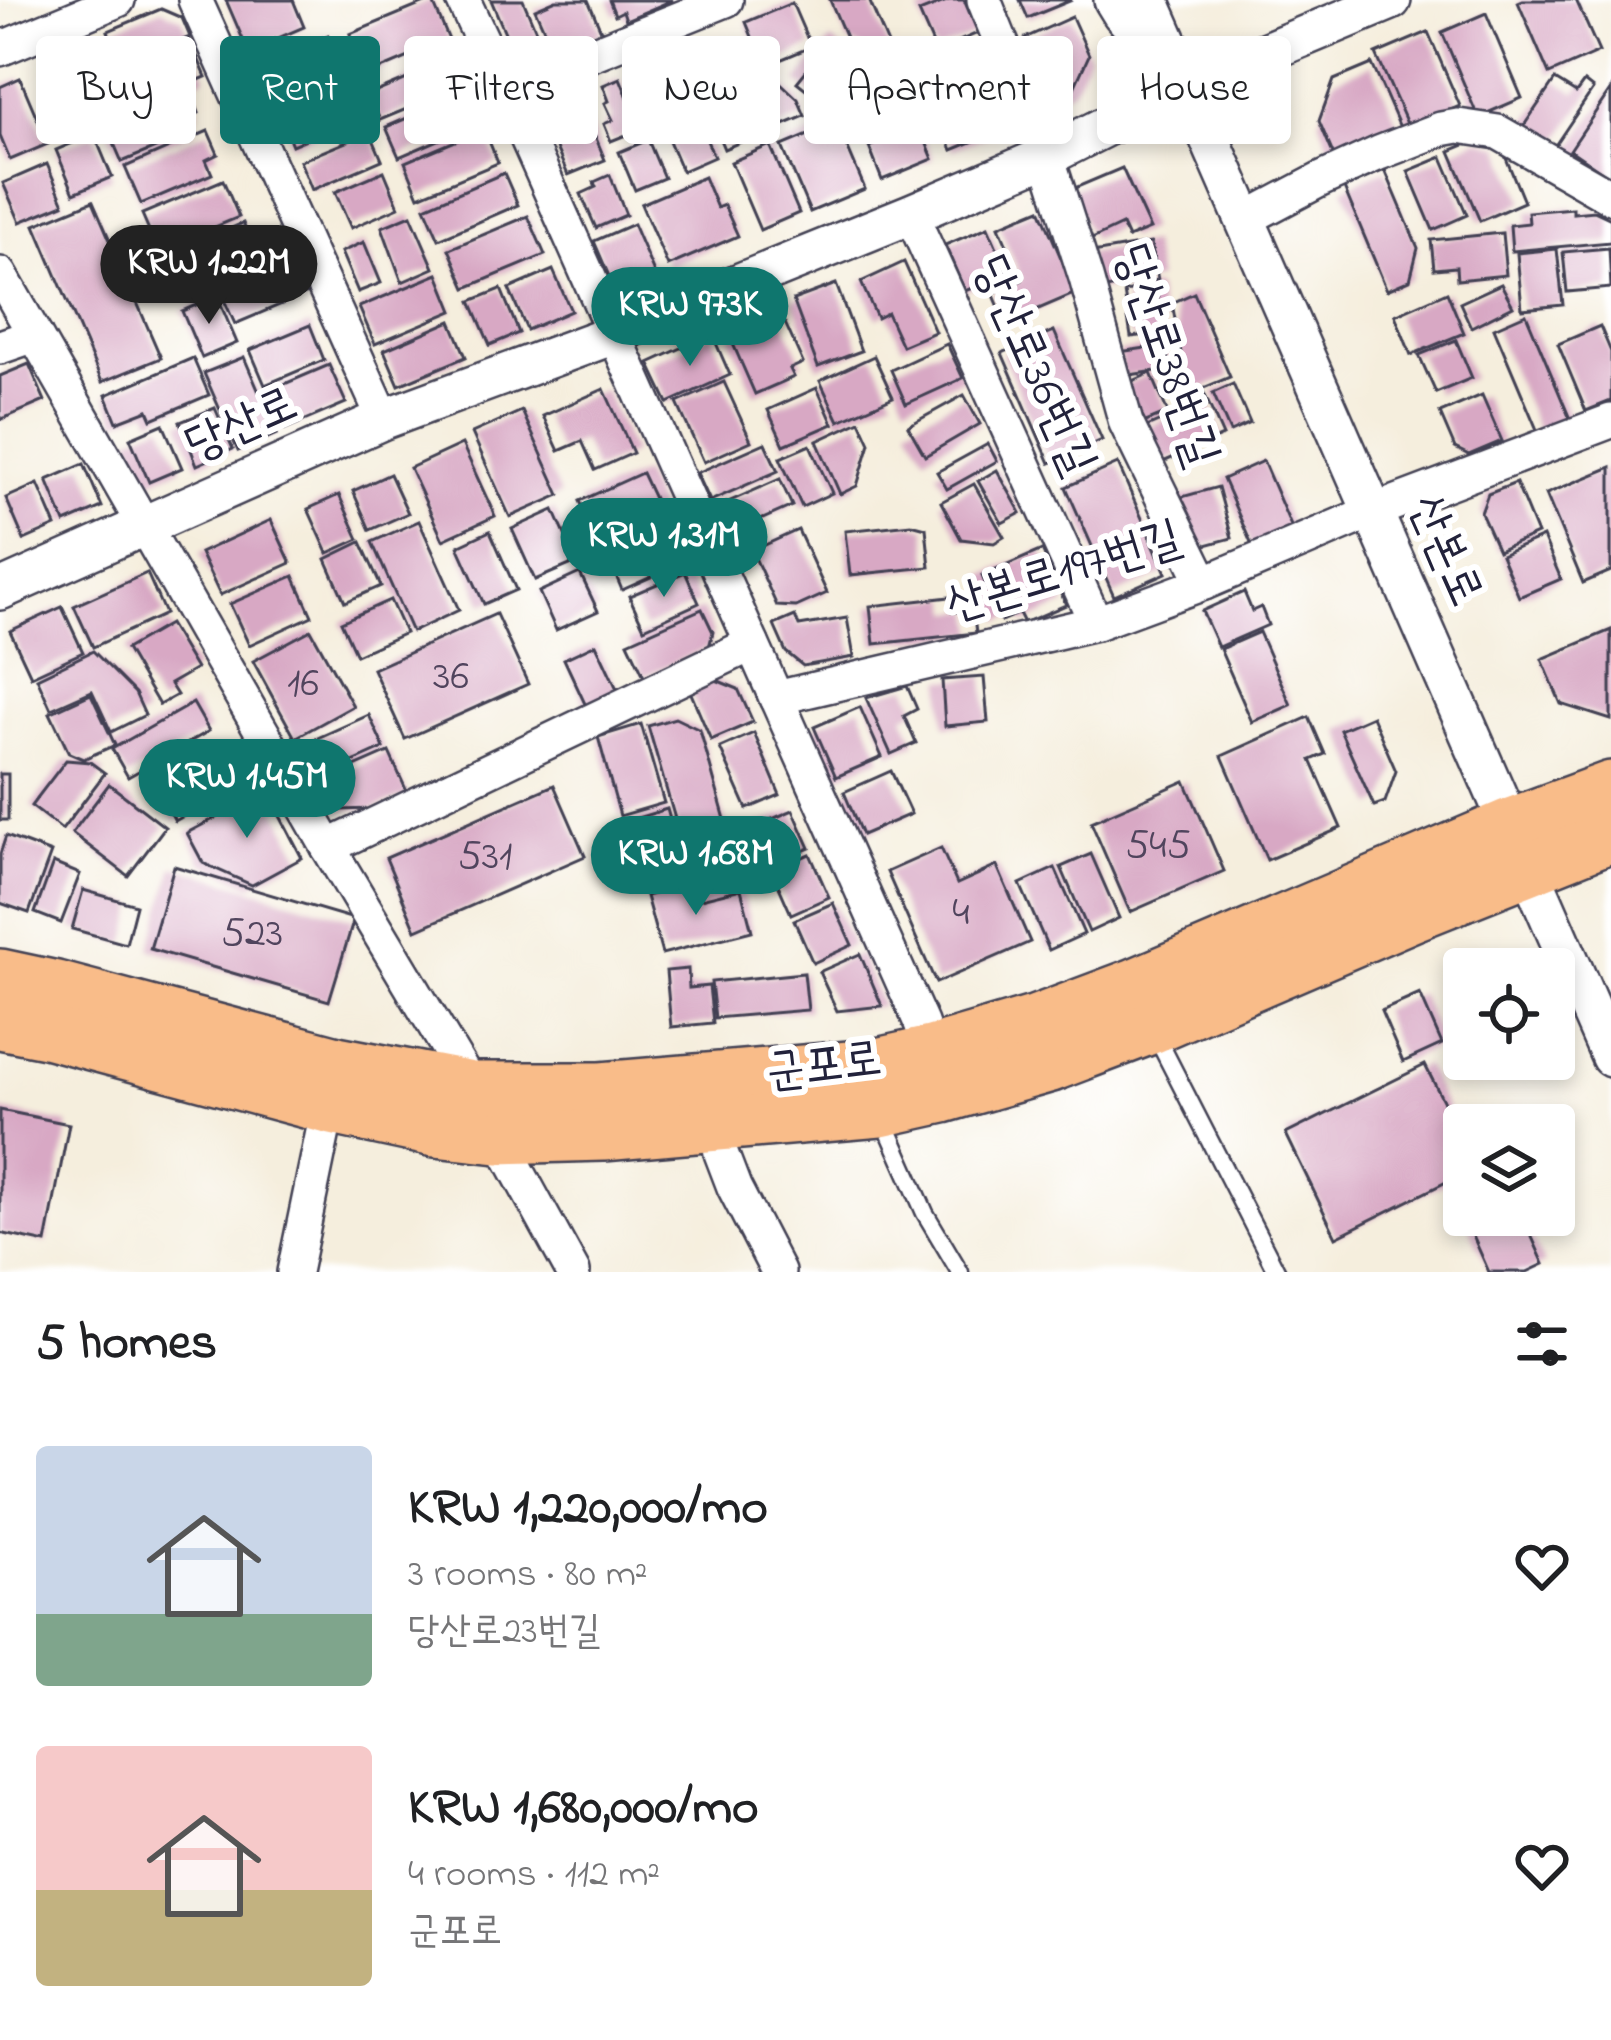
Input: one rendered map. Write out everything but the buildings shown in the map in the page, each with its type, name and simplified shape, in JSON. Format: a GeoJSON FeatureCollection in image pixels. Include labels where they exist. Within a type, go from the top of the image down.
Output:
{"type":"FeatureCollection","features":[{"type":"Feature","properties":{"kind":"main road","name":"군포로"},"geometry":{"type":"LineString","coordinates":[[0,1023],[333,1085],[601,1088],[713,1103],[880,1112],[1052,1066],[1151,1028],[1517,846],[1611,787]]}},
{"type":"Feature","properties":{"kind":"main road","name":"군포로"},"geometry":{"type":"LineString","coordinates":[[0,975],[56,987],[333,1085],[435,1131],[498,1138],[603,1135],[1037,1021],[1517,846],[1611,836]]}},
{"type":"Feature","properties":{"kind":"street"},"geometry":{"type":"LineString","coordinates":[[0,50],[118,0]]}},
{"type":"Feature","properties":{"kind":"street"},"geometry":{"type":"LineString","coordinates":[[194,0],[385,419]]}},
{"type":"Feature","properties":{"kind":"street"},"geometry":{"type":"LineString","coordinates":[[463,0],[480,36]]}},
{"type":"Feature","properties":{"kind":"street"},"geometry":{"type":"LineString","coordinates":[[598,52],[726,0]]}},
{"type":"Feature","properties":{"kind":"street","name":"당산로38번길"},"geometry":{"type":"LineString","coordinates":[[984,0],[1047,156],[1126,422],[1204,583]]}},
{"type":"Feature","properties":{"kind":"street","name":"산본로"},"geometry":{"type":"LineString","coordinates":[[1114,0],[1142,36]]}},
{"type":"Feature","properties":{"kind":"street","name":"산본로"},"geometry":{"type":"LineString","coordinates":[[1148,0],[1163,36]]}},
{"type":"Feature","properties":{"kind":"street","name":"산본로"},"geometry":{"type":"LineString","coordinates":[[1172,0],[1177,36]]}},
{"type":"Feature","properties":{"kind":"street","name":"당산로"},"geometry":{"type":"LineString","coordinates":[[1291,42],[1391,0]]}},
{"type":"Feature","properties":{"kind":"street"},"geometry":{"type":"LineString","coordinates":[[1244,220],[1378,154],[1458,126],[1498,132],[1611,196]]}},
{"type":"Feature","properties":{"kind":"street","name":"당산로"},"geometry":{"type":"LineString","coordinates":[[0,590],[385,419],[614,334],[911,214],[1097,131]]}},
{"type":"Feature","properties":{"kind":"street"},"geometry":{"type":"LineString","coordinates":[[530,144],[931,1052]]}},
{"type":"Feature","properties":{"kind":"street","name":"산본로"},"geometry":{"type":"LineString","coordinates":[[1211,144],[1611,1057]]}},
{"type":"Feature","properties":{"kind":"street","name":"당산로36번길"},"geometry":{"type":"LineString","coordinates":[[911,214],[1096,623]]}},
{"type":"Feature","properties":{"kind":"street"},"geometry":{"type":"LineString","coordinates":[[0,274],[328,847],[472,1088],[573,1272]]}},
{"type":"Feature","properties":{"kind":"street"},"geometry":{"type":"LineString","coordinates":[[0,347],[34,334]]}},
{"type":"Feature","properties":{"kind":"street","name":"산본로197번길"},"geometry":{"type":"LineString","coordinates":[[776,698],[1096,623],[1611,421]]}},
{"type":"Feature","properties":{"kind":"street"},"geometry":{"type":"LineString","coordinates":[[328,847],[752,644]]}},
{"type":"Feature","properties":{"kind":"street"},"geometry":{"type":"LineString","coordinates":[[294,1272],[333,1085]]}},
{"type":"Feature","properties":{"kind":"street"},"geometry":{"type":"LineString","coordinates":[[713,1103],[721,1153],[734,1187],[778,1272]]}},
{"type":"Feature","properties":{"kind":"lane"},"geometry":{"type":"LineString","coordinates":[[1151,1028],[1277,1272]]}},
{"type":"Feature","properties":{"kind":"lane"},"geometry":{"type":"LineString","coordinates":[[880,1112],[925,1213],[961,1272]]}}]}
